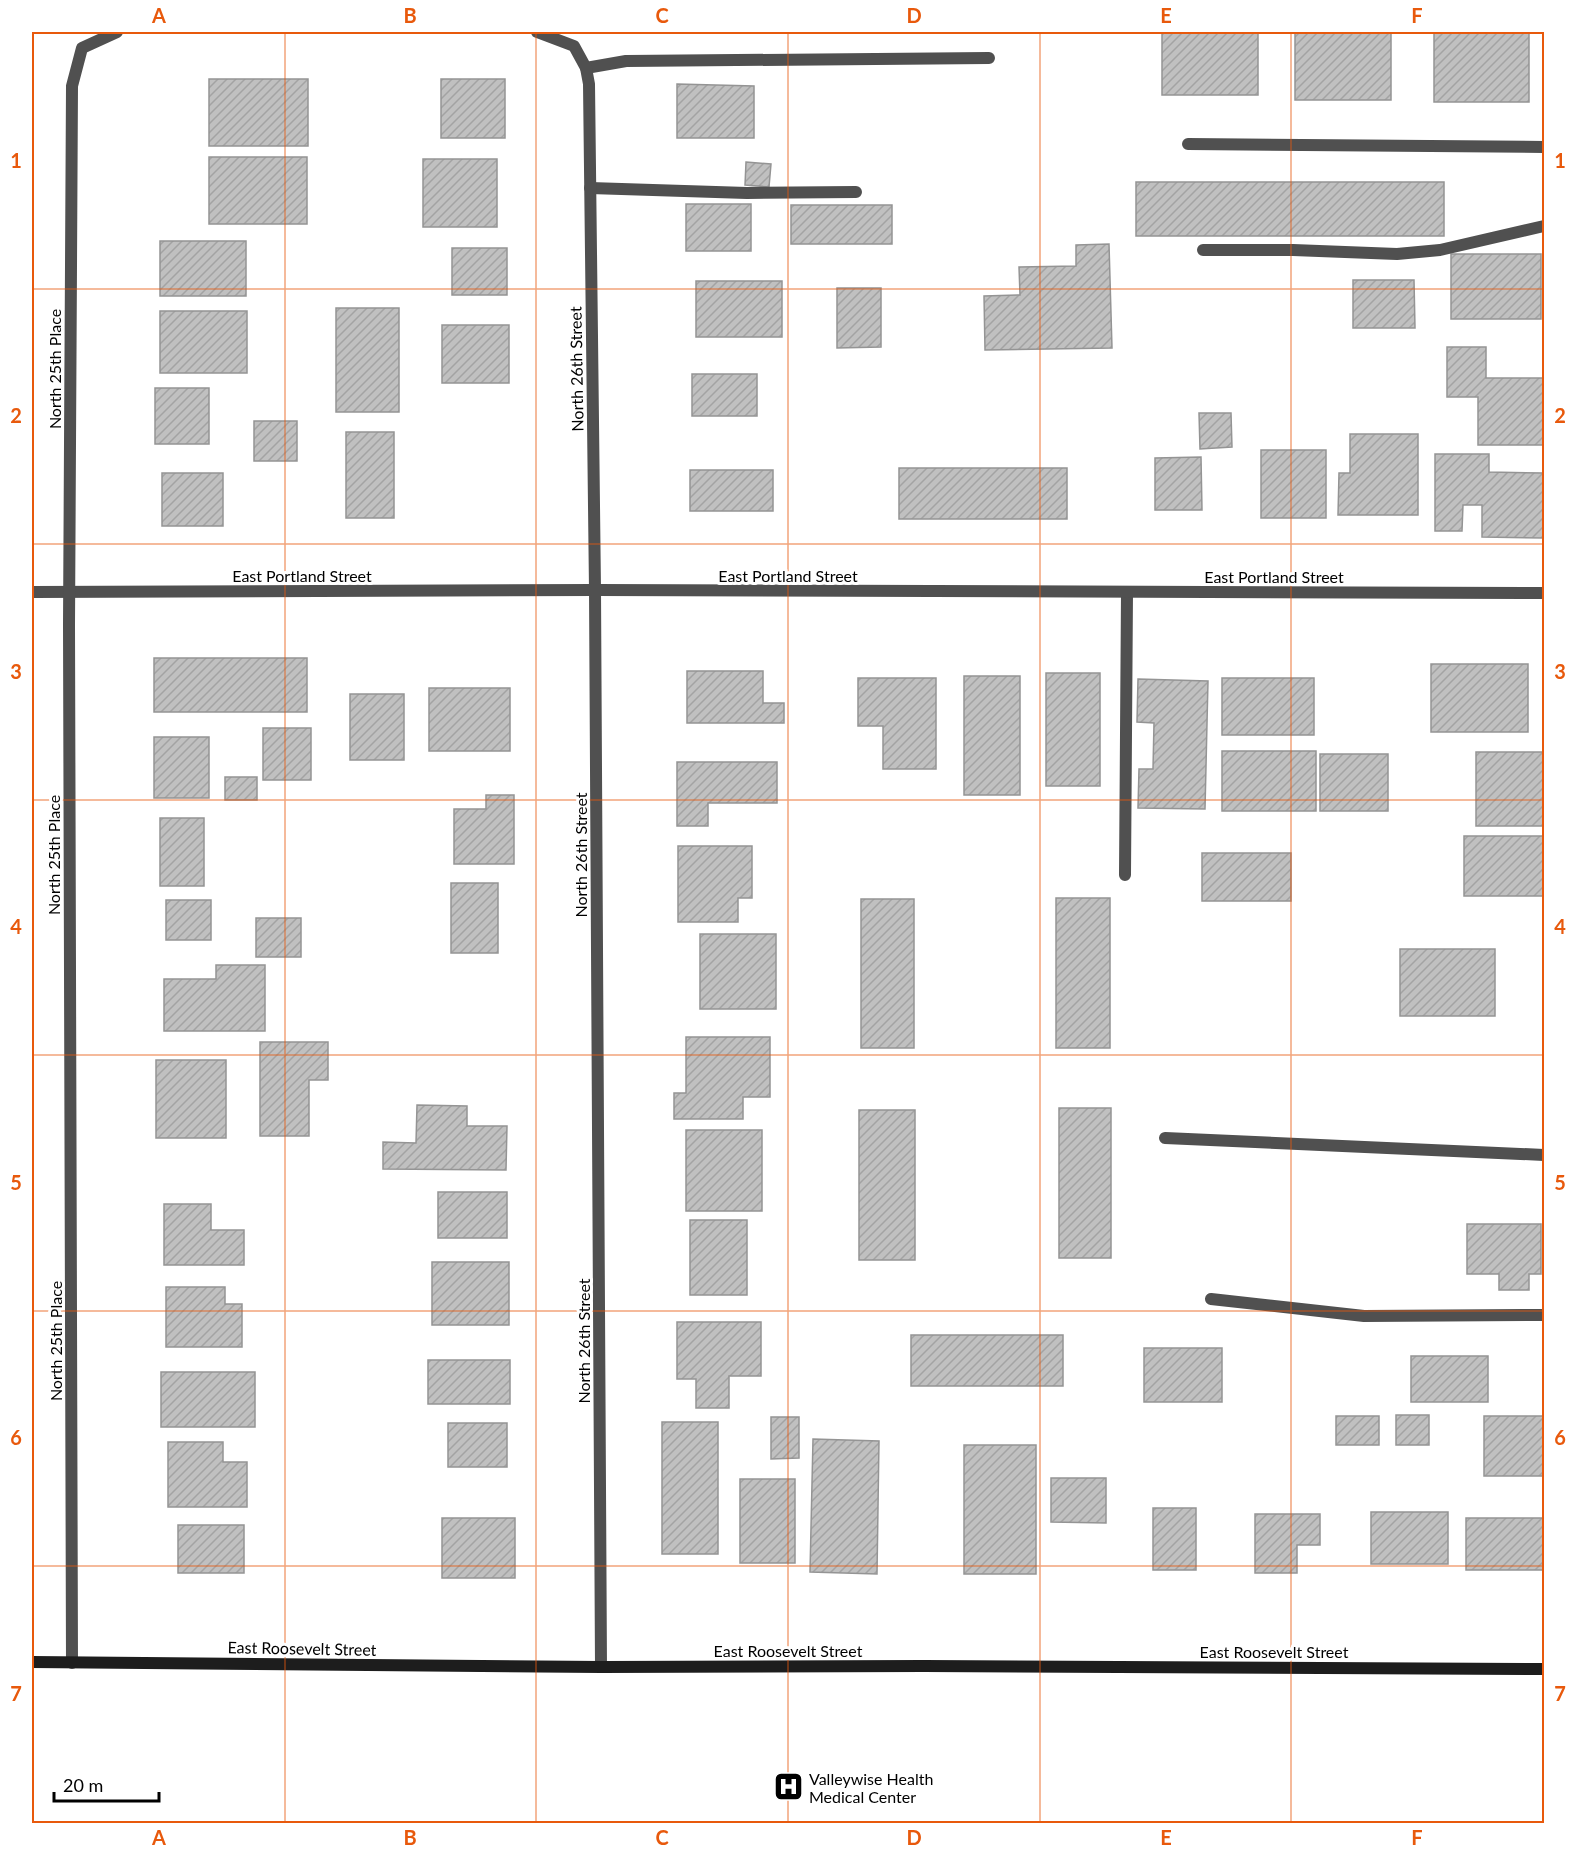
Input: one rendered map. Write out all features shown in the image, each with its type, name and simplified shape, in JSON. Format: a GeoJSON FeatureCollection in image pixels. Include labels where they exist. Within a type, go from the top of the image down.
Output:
{"type":"FeatureCollection","features":[{"type":"Feature","properties":{"kind":"street","name":"North 25th Place"},"geometry":{"type":"LineString","coordinates":[[72,1663],[69,592],[72,86],[82,48],[117,32]]}},
{"type":"Feature","properties":{"kind":"street","name":"North 26th Street"},"geometry":{"type":"LineString","coordinates":[[537,32],[574,46],[586,68],[589,84],[595,590],[601,1668]]}},
{"type":"Feature","properties":{"kind":"street"},"geometry":{"type":"LineString","coordinates":[[586,68],[626,61],[988,58]]}},
{"type":"Feature","properties":{"kind":"street"},"geometry":{"type":"LineString","coordinates":[[1188,144],[1545,147]]}},
{"type":"Feature","properties":{"kind":"street"},"geometry":{"type":"LineString","coordinates":[[590,188],[747,193],[856,192]]}},
{"type":"Feature","properties":{"kind":"street"},"geometry":{"type":"LineString","coordinates":[[1203,250],[1293,250],[1397,254],[1440,250],[1545,226]]}},
{"type":"Feature","properties":{"kind":"street","name":"East Portland Street"},"geometry":{"type":"LineString","coordinates":[[32,592],[595,590],[1545,593]]}},
{"type":"Feature","properties":{"kind":"street"},"geometry":{"type":"LineString","coordinates":[[1125,875],[1127,593]]}},
{"type":"Feature","properties":{"kind":"street"},"geometry":{"type":"LineString","coordinates":[[1165,1138],[1545,1155]]}},
{"type":"Feature","properties":{"kind":"street"},"geometry":{"type":"LineString","coordinates":[[1211,1299],[1364,1316],[1545,1315]]}},
{"type":"Feature","properties":{"kind":"street","name":"East Roosevelt Street"},"geometry":{"type":"LineString","coordinates":[[32,1662],[601,1668],[935,1666],[1545,1669]]}},
{"type":"Feature","properties":{"kind":"building"},"geometry":{"type":"Polygon","coordinates":[[[1162,32],[1258,32],[1258,95],[1162,95],[1162,32]]]}},
{"type":"Feature","properties":{"kind":"building"},"geometry":{"type":"Polygon","coordinates":[[[1295,32],[1391,32],[1391,100],[1295,100],[1295,32]]]}},
{"type":"Feature","properties":{"kind":"building"},"geometry":{"type":"Polygon","coordinates":[[[1434,32],[1529,32],[1529,102],[1434,102],[1434,32]]]}},
{"type":"Feature","properties":{"kind":"building"},"geometry":{"type":"Polygon","coordinates":[[[209,79],[308,79],[308,146],[209,146],[209,79]]]}},
{"type":"Feature","properties":{"kind":"building"},"geometry":{"type":"Polygon","coordinates":[[[441,79],[505,79],[505,138],[441,138],[441,79]]]}},
{"type":"Feature","properties":{"kind":"building"},"geometry":{"type":"Polygon","coordinates":[[[677,84],[754,86],[754,138],[677,138],[677,84]]]}},
{"type":"Feature","properties":{"kind":"building"},"geometry":{"type":"Polygon","coordinates":[[[209,157],[307,157],[307,224],[209,224],[209,157]]]}},
{"type":"Feature","properties":{"kind":"building"},"geometry":{"type":"Polygon","coordinates":[[[423,159],[497,159],[497,227],[423,227],[423,159]]]}},
{"type":"Feature","properties":{"kind":"building"},"geometry":{"type":"Polygon","coordinates":[[[746,162],[771,164],[769,187],[745,185],[746,162]]]}},
{"type":"Feature","properties":{"kind":"building"},"geometry":{"type":"Polygon","coordinates":[[[1136,182],[1444,182],[1444,236],[1136,236],[1136,182]]]}},
{"type":"Feature","properties":{"kind":"building"},"geometry":{"type":"Polygon","coordinates":[[[686,204],[751,204],[751,251],[686,251],[686,204]]]}},
{"type":"Feature","properties":{"kind":"building"},"geometry":{"type":"Polygon","coordinates":[[[791,205],[892,205],[892,244],[791,244],[791,205]]]}},
{"type":"Feature","properties":{"kind":"building"},"geometry":{"type":"Polygon","coordinates":[[[160,241],[246,241],[246,296],[160,296],[160,241]]]}},
{"type":"Feature","properties":{"kind":"building"},"geometry":{"type":"Polygon","coordinates":[[[1109,244],[1112,348],[985,350],[984,296],[1020,295],[1019,267],[1076,266],[1076,245],[1109,244]]]}},
{"type":"Feature","properties":{"kind":"building"},"geometry":{"type":"Polygon","coordinates":[[[452,248],[507,248],[507,295],[452,295],[452,248]]]}},
{"type":"Feature","properties":{"kind":"building"},"geometry":{"type":"Polygon","coordinates":[[[1451,254],[1541,254],[1541,319],[1451,319],[1451,254]]]}},
{"type":"Feature","properties":{"kind":"building"},"geometry":{"type":"Polygon","coordinates":[[[1353,280],[1414,280],[1415,328],[1353,328],[1353,280]]]}},
{"type":"Feature","properties":{"kind":"building"},"geometry":{"type":"Polygon","coordinates":[[[696,281],[782,281],[782,337],[696,337],[696,281]]]}},
{"type":"Feature","properties":{"kind":"building"},"geometry":{"type":"Polygon","coordinates":[[[837,288],[881,288],[881,347],[837,348],[837,288]]]}},
{"type":"Feature","properties":{"kind":"building"},"geometry":{"type":"Polygon","coordinates":[[[336,308],[399,308],[399,412],[336,412],[336,308]]]}},
{"type":"Feature","properties":{"kind":"building"},"geometry":{"type":"Polygon","coordinates":[[[160,311],[247,311],[247,373],[160,373],[160,311]]]}},
{"type":"Feature","properties":{"kind":"building"},"geometry":{"type":"Polygon","coordinates":[[[442,325],[509,325],[509,383],[442,383],[442,325]]]}},
{"type":"Feature","properties":{"kind":"building"},"geometry":{"type":"Polygon","coordinates":[[[1447,347],[1486,347],[1486,378],[1543,378],[1543,445],[1478,445],[1478,397],[1447,397],[1447,347]]]}},
{"type":"Feature","properties":{"kind":"building"},"geometry":{"type":"Polygon","coordinates":[[[692,374],[757,374],[757,416],[692,416],[692,374]]]}},
{"type":"Feature","properties":{"kind":"building"},"geometry":{"type":"Polygon","coordinates":[[[155,388],[209,388],[209,444],[155,444],[155,388]]]}},
{"type":"Feature","properties":{"kind":"building"},"geometry":{"type":"Polygon","coordinates":[[[1199,413],[1231,413],[1232,447],[1200,449],[1199,413]]]}},
{"type":"Feature","properties":{"kind":"building"},"geometry":{"type":"Polygon","coordinates":[[[254,421],[297,421],[297,461],[254,461],[254,421]]]}},
{"type":"Feature","properties":{"kind":"building"},"geometry":{"type":"Polygon","coordinates":[[[346,432],[394,432],[394,518],[346,518],[346,432]]]}},
{"type":"Feature","properties":{"kind":"building"},"geometry":{"type":"Polygon","coordinates":[[[1350,434],[1418,434],[1418,515],[1338,515],[1339,473],[1350,473],[1350,434]]]}},
{"type":"Feature","properties":{"kind":"building"},"geometry":{"type":"Polygon","coordinates":[[[1261,450],[1326,450],[1326,518],[1261,518],[1261,450]]]}},
{"type":"Feature","properties":{"kind":"building"},"geometry":{"type":"Polygon","coordinates":[[[1435,454],[1489,454],[1489,472],[1543,473],[1543,538],[1482,537],[1482,505],[1463,505],[1462,531],[1435,531],[1435,454]]]}},
{"type":"Feature","properties":{"kind":"building"},"geometry":{"type":"Polygon","coordinates":[[[1201,457],[1202,510],[1155,510],[1155,458],[1201,457]]]}},
{"type":"Feature","properties":{"kind":"building"},"geometry":{"type":"Polygon","coordinates":[[[899,468],[1067,468],[1067,519],[899,519],[899,468]]]}},
{"type":"Feature","properties":{"kind":"building"},"geometry":{"type":"Polygon","coordinates":[[[690,470],[773,470],[773,511],[690,511],[690,470]]]}},
{"type":"Feature","properties":{"kind":"building"},"geometry":{"type":"Polygon","coordinates":[[[162,473],[223,473],[223,526],[162,526],[162,473]]]}},
{"type":"Feature","properties":{"kind":"building"},"geometry":{"type":"Polygon","coordinates":[[[154,658],[307,658],[307,712],[154,712],[154,658]]]}},
{"type":"Feature","properties":{"kind":"building"},"geometry":{"type":"Polygon","coordinates":[[[1431,664],[1528,664],[1528,732],[1431,732],[1431,664]]]}},
{"type":"Feature","properties":{"kind":"building"},"geometry":{"type":"Polygon","coordinates":[[[687,671],[763,671],[763,703],[784,703],[784,723],[687,723],[687,671]]]}},
{"type":"Feature","properties":{"kind":"building"},"geometry":{"type":"Polygon","coordinates":[[[1046,673],[1100,673],[1100,786],[1046,786],[1046,673]]]}},
{"type":"Feature","properties":{"kind":"building"},"geometry":{"type":"Polygon","coordinates":[[[964,676],[1020,676],[1020,795],[964,795],[964,676]]]}},
{"type":"Feature","properties":{"kind":"building"},"geometry":{"type":"Polygon","coordinates":[[[858,678],[936,678],[936,769],[883,769],[883,726],[858,726],[858,678]]]}},
{"type":"Feature","properties":{"kind":"building"},"geometry":{"type":"Polygon","coordinates":[[[1222,678],[1314,678],[1314,735],[1222,735],[1222,678]]]}},
{"type":"Feature","properties":{"kind":"building"},"geometry":{"type":"Polygon","coordinates":[[[1138,679],[1208,681],[1205,809],[1138,808],[1139,769],[1153,769],[1154,723],[1137,722],[1138,679]]]}},
{"type":"Feature","properties":{"kind":"building"},"geometry":{"type":"Polygon","coordinates":[[[429,688],[510,688],[510,751],[429,751],[429,688]]]}},
{"type":"Feature","properties":{"kind":"building"},"geometry":{"type":"Polygon","coordinates":[[[350,694],[404,694],[404,760],[350,760],[350,694]]]}},
{"type":"Feature","properties":{"kind":"building"},"geometry":{"type":"Polygon","coordinates":[[[263,728],[311,728],[311,780],[263,780],[263,728]]]}},
{"type":"Feature","properties":{"kind":"building"},"geometry":{"type":"Polygon","coordinates":[[[154,737],[209,737],[209,798],[154,798],[154,737]]]}},
{"type":"Feature","properties":{"kind":"building"},"geometry":{"type":"Polygon","coordinates":[[[1222,751],[1316,751],[1316,811],[1222,811],[1222,751]]]}},
{"type":"Feature","properties":{"kind":"building"},"geometry":{"type":"Polygon","coordinates":[[[1476,752],[1544,752],[1544,826],[1476,826],[1476,752]]]}},
{"type":"Feature","properties":{"kind":"building"},"geometry":{"type":"Polygon","coordinates":[[[1320,754],[1388,754],[1388,811],[1320,811],[1320,754]]]}},
{"type":"Feature","properties":{"kind":"building"},"geometry":{"type":"Polygon","coordinates":[[[677,762],[777,762],[777,803],[708,803],[708,826],[677,826],[677,762]]]}},
{"type":"Feature","properties":{"kind":"building"},"geometry":{"type":"Polygon","coordinates":[[[225,777],[257,777],[257,800],[225,800],[225,777]]]}},
{"type":"Feature","properties":{"kind":"building"},"geometry":{"type":"Polygon","coordinates":[[[486,795],[514,795],[514,864],[454,864],[454,809],[486,809],[486,795]]]}},
{"type":"Feature","properties":{"kind":"building"},"geometry":{"type":"Polygon","coordinates":[[[160,818],[204,818],[204,886],[160,886],[160,818]]]}},
{"type":"Feature","properties":{"kind":"building"},"geometry":{"type":"Polygon","coordinates":[[[1464,836],[1544,836],[1544,896],[1464,896],[1464,836]]]}},
{"type":"Feature","properties":{"kind":"building"},"geometry":{"type":"Polygon","coordinates":[[[678,846],[752,846],[752,898],[738,898],[738,922],[678,922],[678,846]]]}},
{"type":"Feature","properties":{"kind":"building"},"geometry":{"type":"Polygon","coordinates":[[[1202,853],[1291,853],[1291,901],[1202,901],[1202,853]]]}},
{"type":"Feature","properties":{"kind":"building"},"geometry":{"type":"Polygon","coordinates":[[[451,883],[498,883],[498,953],[451,953],[451,883]]]}},
{"type":"Feature","properties":{"kind":"building"},"geometry":{"type":"Polygon","coordinates":[[[1056,898],[1110,898],[1110,1048],[1056,1048],[1056,898]]]}},
{"type":"Feature","properties":{"kind":"building"},"geometry":{"type":"Polygon","coordinates":[[[861,899],[914,899],[914,1048],[861,1048],[861,899]]]}},
{"type":"Feature","properties":{"kind":"building"},"geometry":{"type":"Polygon","coordinates":[[[166,900],[211,900],[211,940],[166,940],[166,900]]]}},
{"type":"Feature","properties":{"kind":"building"},"geometry":{"type":"Polygon","coordinates":[[[256,918],[301,918],[301,957],[256,957],[256,918]]]}},
{"type":"Feature","properties":{"kind":"building"},"geometry":{"type":"Polygon","coordinates":[[[700,934],[776,934],[776,1009],[700,1009],[700,934]]]}},
{"type":"Feature","properties":{"kind":"building"},"geometry":{"type":"Polygon","coordinates":[[[1400,949],[1495,949],[1495,1016],[1400,1016],[1400,949]]]}},
{"type":"Feature","properties":{"kind":"building"},"geometry":{"type":"Polygon","coordinates":[[[216,965],[265,965],[265,1031],[164,1031],[164,979],[216,979],[216,965]]]}},
{"type":"Feature","properties":{"kind":"building"},"geometry":{"type":"Polygon","coordinates":[[[686,1037],[770,1037],[770,1097],[743,1097],[743,1119],[674,1119],[674,1093],[686,1093],[686,1037]]]}},
{"type":"Feature","properties":{"kind":"building"},"geometry":{"type":"Polygon","coordinates":[[[260,1042],[328,1042],[328,1080],[309,1080],[309,1136],[260,1136],[260,1042]]]}},
{"type":"Feature","properties":{"kind":"building"},"geometry":{"type":"Polygon","coordinates":[[[156,1060],[226,1060],[226,1138],[156,1138],[156,1060]]]}},
{"type":"Feature","properties":{"kind":"building"},"geometry":{"type":"Polygon","coordinates":[[[417,1105],[467,1106],[467,1126],[507,1126],[506,1170],[383,1169],[383,1142],[416,1143],[417,1105]]]}},
{"type":"Feature","properties":{"kind":"building"},"geometry":{"type":"Polygon","coordinates":[[[1059,1108],[1111,1108],[1111,1258],[1059,1258],[1059,1108]]]}},
{"type":"Feature","properties":{"kind":"building"},"geometry":{"type":"Polygon","coordinates":[[[859,1110],[915,1110],[915,1260],[859,1260],[859,1110]]]}},
{"type":"Feature","properties":{"kind":"building"},"geometry":{"type":"Polygon","coordinates":[[[686,1130],[762,1130],[762,1211],[686,1211],[686,1130]]]}},
{"type":"Feature","properties":{"kind":"building"},"geometry":{"type":"Polygon","coordinates":[[[438,1192],[507,1192],[507,1238],[438,1238],[438,1192]]]}},
{"type":"Feature","properties":{"kind":"building"},"geometry":{"type":"Polygon","coordinates":[[[164,1204],[211,1204],[211,1230],[244,1230],[244,1265],[164,1265],[164,1204]]]}},
{"type":"Feature","properties":{"kind":"building"},"geometry":{"type":"Polygon","coordinates":[[[690,1220],[747,1220],[747,1295],[690,1295],[690,1220]]]}},
{"type":"Feature","properties":{"kind":"building"},"geometry":{"type":"Polygon","coordinates":[[[1467,1224],[1541,1224],[1541,1274],[1529,1274],[1529,1290],[1499,1290],[1499,1274],[1467,1274],[1467,1224]]]}},
{"type":"Feature","properties":{"kind":"building"},"geometry":{"type":"Polygon","coordinates":[[[432,1262],[509,1262],[509,1325],[432,1325],[432,1262]]]}},
{"type":"Feature","properties":{"kind":"building"},"geometry":{"type":"Polygon","coordinates":[[[166,1287],[225,1287],[225,1304],[242,1304],[242,1347],[166,1347],[166,1287]]]}},
{"type":"Feature","properties":{"kind":"building"},"geometry":{"type":"Polygon","coordinates":[[[677,1322],[761,1322],[761,1376],[729,1376],[729,1408],[696,1408],[696,1379],[677,1379],[677,1322]]]}},
{"type":"Feature","properties":{"kind":"building"},"geometry":{"type":"Polygon","coordinates":[[[911,1335],[1063,1335],[1063,1386],[911,1386],[911,1335]]]}},
{"type":"Feature","properties":{"kind":"building"},"geometry":{"type":"Polygon","coordinates":[[[1144,1348],[1222,1348],[1222,1402],[1144,1402],[1144,1348]]]}},
{"type":"Feature","properties":{"kind":"building"},"geometry":{"type":"Polygon","coordinates":[[[1411,1356],[1488,1356],[1488,1402],[1411,1402],[1411,1356]]]}},
{"type":"Feature","properties":{"kind":"building"},"geometry":{"type":"Polygon","coordinates":[[[428,1360],[510,1360],[510,1404],[428,1404],[428,1360]]]}},
{"type":"Feature","properties":{"kind":"building"},"geometry":{"type":"Polygon","coordinates":[[[161,1372],[255,1372],[255,1427],[161,1427],[161,1372]]]}},
{"type":"Feature","properties":{"kind":"building"},"geometry":{"type":"Polygon","coordinates":[[[1396,1415],[1429,1415],[1429,1445],[1396,1445],[1396,1415]]]}},
{"type":"Feature","properties":{"kind":"building"},"geometry":{"type":"Polygon","coordinates":[[[1336,1416],[1379,1416],[1379,1445],[1336,1445],[1336,1416]]]}},
{"type":"Feature","properties":{"kind":"building"},"geometry":{"type":"Polygon","coordinates":[[[1484,1416],[1543,1416],[1543,1476],[1484,1476],[1484,1416]]]}},
{"type":"Feature","properties":{"kind":"building"},"geometry":{"type":"Polygon","coordinates":[[[771,1417],[799,1417],[799,1458],[771,1459],[771,1417]]]}},
{"type":"Feature","properties":{"kind":"building"},"geometry":{"type":"Polygon","coordinates":[[[662,1422],[718,1422],[718,1554],[662,1554],[662,1422]]]}},
{"type":"Feature","properties":{"kind":"building"},"geometry":{"type":"Polygon","coordinates":[[[448,1423],[507,1423],[507,1467],[448,1467],[448,1423]]]}},
{"type":"Feature","properties":{"kind":"building"},"geometry":{"type":"Polygon","coordinates":[[[813,1439],[879,1441],[877,1574],[810,1572],[813,1439]]]}},
{"type":"Feature","properties":{"kind":"building"},"geometry":{"type":"Polygon","coordinates":[[[168,1442],[223,1442],[223,1462],[247,1462],[247,1507],[168,1507],[168,1442]]]}},
{"type":"Feature","properties":{"kind":"building"},"geometry":{"type":"Polygon","coordinates":[[[964,1445],[1036,1445],[1036,1574],[964,1574],[964,1445]]]}},
{"type":"Feature","properties":{"kind":"building"},"geometry":{"type":"Polygon","coordinates":[[[1051,1478],[1106,1478],[1106,1523],[1051,1522],[1051,1478]]]}},
{"type":"Feature","properties":{"kind":"building"},"geometry":{"type":"Polygon","coordinates":[[[740,1479],[795,1479],[795,1563],[740,1563],[740,1479]]]}},
{"type":"Feature","properties":{"kind":"building"},"geometry":{"type":"Polygon","coordinates":[[[1153,1508],[1196,1508],[1196,1570],[1153,1570],[1153,1508]]]}},
{"type":"Feature","properties":{"kind":"building"},"geometry":{"type":"Polygon","coordinates":[[[1371,1512],[1448,1512],[1448,1564],[1371,1564],[1371,1512]]]}},
{"type":"Feature","properties":{"kind":"building"},"geometry":{"type":"Polygon","coordinates":[[[1255,1514],[1320,1514],[1320,1545],[1297,1545],[1297,1573],[1255,1573],[1255,1514]]]}},
{"type":"Feature","properties":{"kind":"building"},"geometry":{"type":"Polygon","coordinates":[[[442,1518],[515,1518],[515,1578],[442,1578],[442,1518]]]}},
{"type":"Feature","properties":{"kind":"building"},"geometry":{"type":"Polygon","coordinates":[[[1466,1518],[1544,1518],[1544,1570],[1466,1570],[1466,1518]]]}},
{"type":"Feature","properties":{"kind":"building"},"geometry":{"type":"Polygon","coordinates":[[[178,1525],[244,1525],[244,1573],[178,1573],[178,1525]]]}},
{"type":"Feature","properties":{"kind":"place","name":"Valleywise Health Medical Center"},"geometry":{"type":"Point","coordinates":[788,1787]}}]}
